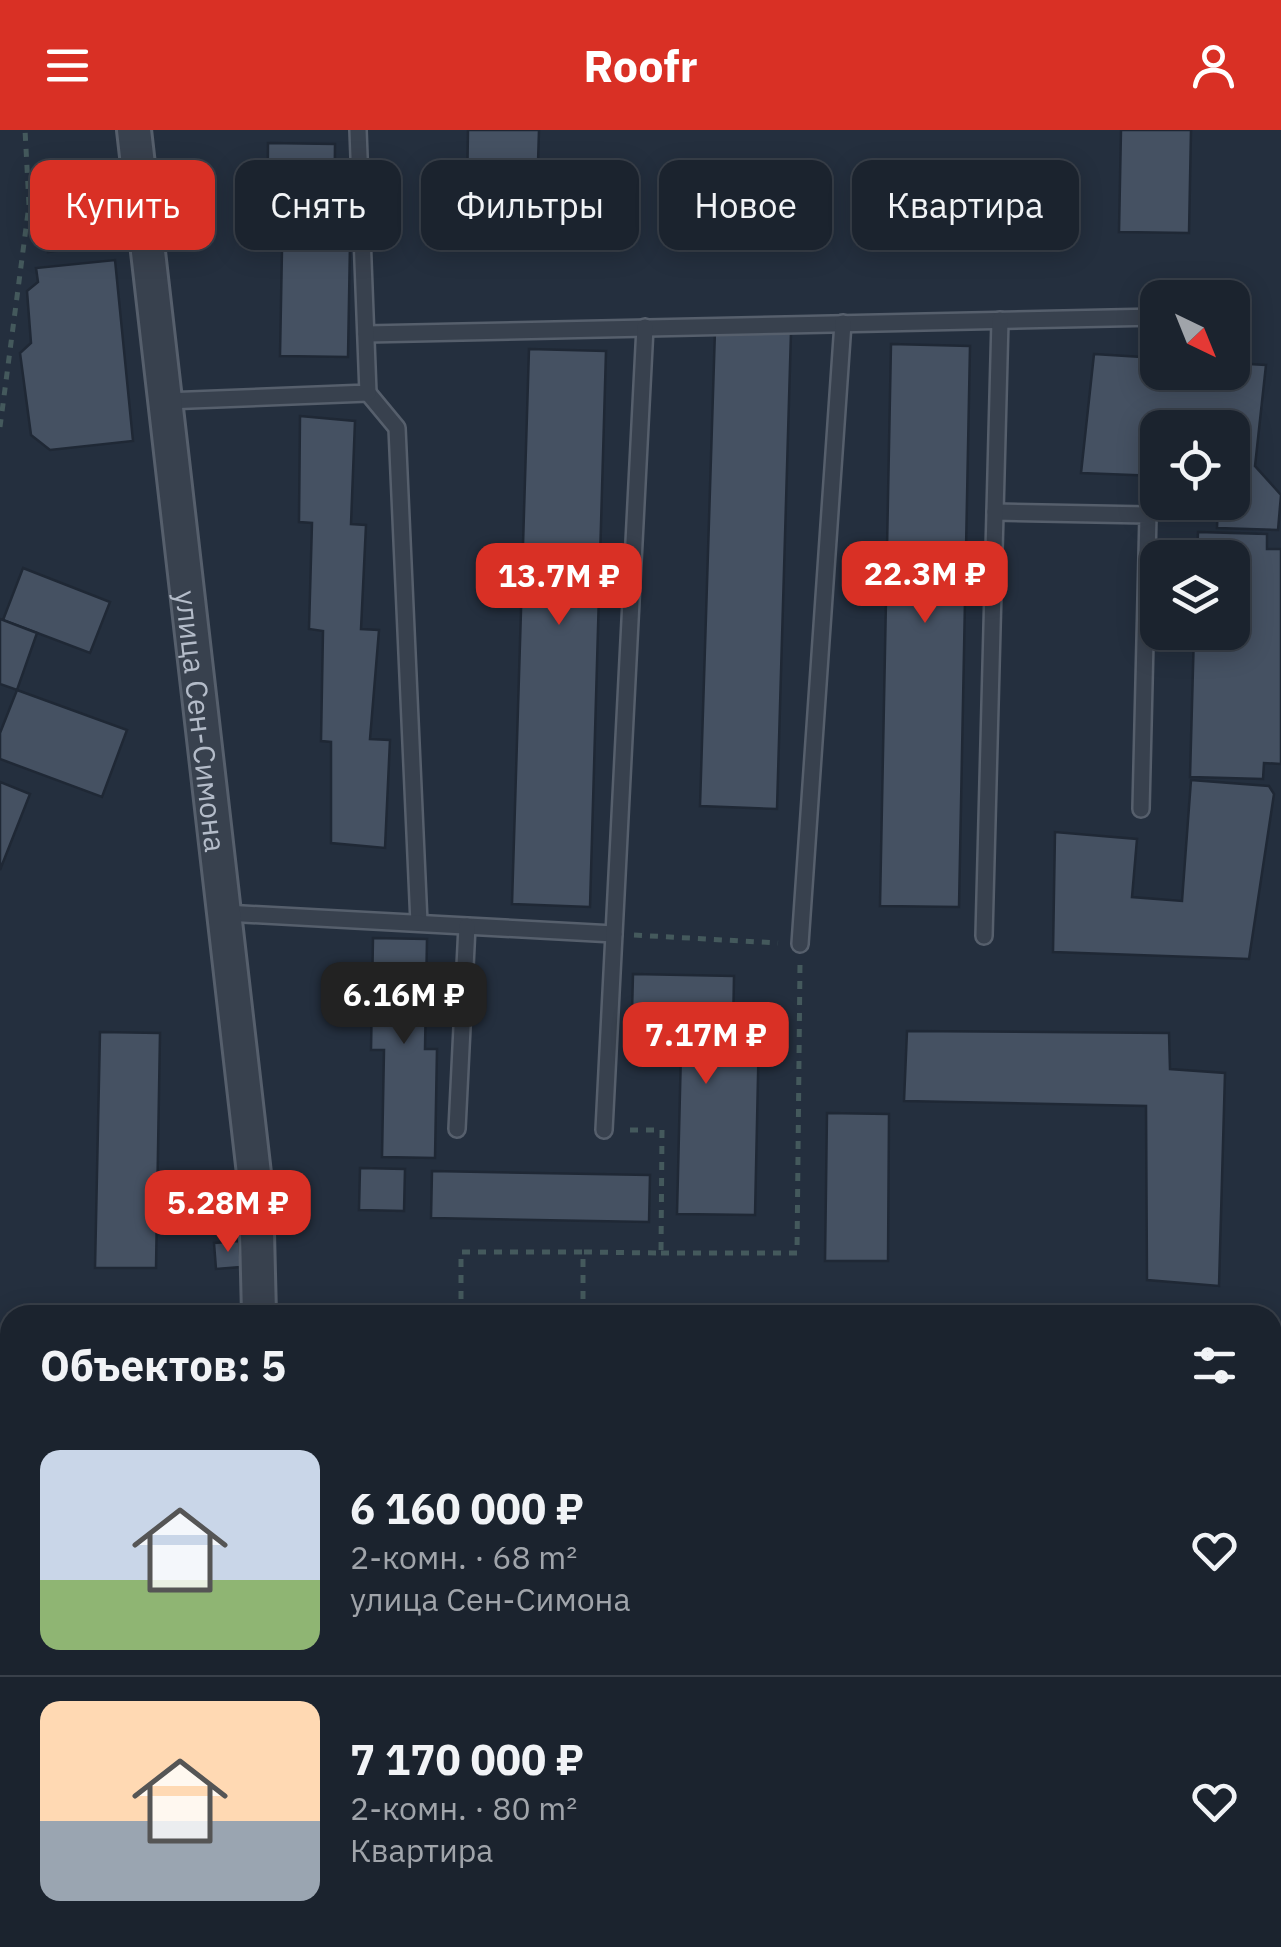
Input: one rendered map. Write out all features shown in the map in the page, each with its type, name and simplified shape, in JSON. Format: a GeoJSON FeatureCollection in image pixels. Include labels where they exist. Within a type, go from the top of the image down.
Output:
{"type":"FeatureCollection","features":[{"type":"Feature","properties":{"kind":"street","name":"улица Сен-Симона"},"geometry":{"type":"LineString","coordinates":[[134,130],[256,1191],[260,1305]]}},
{"type":"Feature","properties":{"kind":"lane"},"geometry":{"type":"LineString","coordinates":[[358,130],[368,393],[397,428],[419,923]]}},
{"type":"Feature","properties":{"kind":"lane"},"geometry":{"type":"LineString","coordinates":[[366,334],[1140,317]]}},
{"type":"Feature","properties":{"kind":"lane"},"geometry":{"type":"LineString","coordinates":[[984,936],[1000,320]]}},
{"type":"Feature","properties":{"kind":"lane"},"geometry":{"type":"LineString","coordinates":[[800,944],[842,324]]}},
{"type":"Feature","properties":{"kind":"lane"},"geometry":{"type":"LineString","coordinates":[[604,1130],[645,328]]}},
{"type":"Feature","properties":{"kind":"lane"},"geometry":{"type":"LineString","coordinates":[[165,400],[368,393]]}},
{"type":"Feature","properties":{"kind":"lane"},"geometry":{"type":"LineString","coordinates":[[995,512],[1148,515],[1141,809]]}},
{"type":"Feature","properties":{"kind":"lane"},"geometry":{"type":"LineString","coordinates":[[224,913],[614,934]]}},
{"type":"Feature","properties":{"kind":"lane"},"geometry":{"type":"LineString","coordinates":[[457,1129],[467,926]]}},
{"type":"Feature","properties":{"kind":"path"},"geometry":{"type":"LineString","coordinates":[[0,426],[29,205],[25,130]]}},
{"type":"Feature","properties":{"kind":"path"},"geometry":{"type":"LineString","coordinates":[[460,1305],[461,1252],[797,1253],[800,944],[614,934]]}},
{"type":"Feature","properties":{"kind":"path"},"geometry":{"type":"LineString","coordinates":[[604,1130],[662,1130],[661,1253]]}},
{"type":"Feature","properties":{"kind":"path"},"geometry":{"type":"LineString","coordinates":[[582,1305],[583,1252]]}},
{"type":"Feature","properties":{"kind":"building"},"geometry":{"type":"Polygon","coordinates":[[[468,130],[539,130],[538,160],[468,160],[468,130]]]}},
{"type":"Feature","properties":{"kind":"building"},"geometry":{"type":"Polygon","coordinates":[[[1121,130],[1191,130],[1189,233],[1119,232],[1121,130]]]}},
{"type":"Feature","properties":{"kind":"building"},"geometry":{"type":"Polygon","coordinates":[[[268,143],[335,144],[335,160],[268,160],[268,143]]]}},
{"type":"Feature","properties":{"kind":"building"},"geometry":{"type":"Polygon","coordinates":[[[282,250],[350,250],[348,357],[280,356],[282,250]]]}},
{"type":"Feature","properties":{"kind":"building"},"geometry":{"type":"Polygon","coordinates":[[[115,260],[133,441],[50,450],[31,435],[20,353],[31,343],[27,291],[38,282],[36,268],[115,260]]]}},
{"type":"Feature","properties":{"kind":"building"},"geometry":{"type":"Polygon","coordinates":[[[715,330],[791,332],[777,809],[700,806],[715,330]]]}},
{"type":"Feature","properties":{"kind":"building"},"geometry":{"type":"Polygon","coordinates":[[[891,344],[970,346],[959,907],[880,906],[891,344]]]}},
{"type":"Feature","properties":{"kind":"building"},"geometry":{"type":"Polygon","coordinates":[[[529,349],[606,351],[590,907],[512,904],[529,349]]]}},
{"type":"Feature","properties":{"kind":"building"},"geometry":{"type":"Polygon","coordinates":[[[1094,354],[1140,357],[1140,390],[1250,390],[1250,364],[1266,365],[1255,466],[1281,495],[1278,530],[1217,528],[1217,520],[1250,520],[1250,410],[1140,410],[1140,475],[1081,473],[1094,354]]]}},
{"type":"Feature","properties":{"kind":"building"},"geometry":{"type":"Polygon","coordinates":[[[300,416],[355,421],[351,524],[366,525],[361,629],[379,630],[370,739],[390,740],[385,848],[331,843],[331,742],[321,741],[323,631],[309,629],[312,523],[299,522],[300,416]]]}},
{"type":"Feature","properties":{"kind":"building"},"geometry":{"type":"Polygon","coordinates":[[[1198,532],[1267,534],[1267,549],[1281,549],[1281,764],[1264,763],[1263,779],[1190,777],[1194,650],[1250,650],[1250,540],[1198,540],[1198,532]]]}},
{"type":"Feature","properties":{"kind":"building"},"geometry":{"type":"Polygon","coordinates":[[[23,568],[110,602],[90,653],[3,620],[23,568]]]}},
{"type":"Feature","properties":{"kind":"building"},"geometry":{"type":"Polygon","coordinates":[[[0,619],[37,633],[17,690],[0,684],[0,619]]]}},
{"type":"Feature","properties":{"kind":"building"},"geometry":{"type":"Polygon","coordinates":[[[17,690],[127,730],[102,797],[0,759],[0,733],[17,690]]]}},
{"type":"Feature","properties":{"kind":"building"},"geometry":{"type":"Polygon","coordinates":[[[1191,780],[1269,786],[1274,794],[1249,959],[1053,952],[1055,832],[1137,839],[1132,897],[1182,901],[1191,780]]]}},
{"type":"Feature","properties":{"kind":"building"},"geometry":{"type":"Polygon","coordinates":[[[0,782],[30,794],[0,870],[0,782]]]}},
{"type":"Feature","properties":{"kind":"building"},"geometry":{"type":"Polygon","coordinates":[[[373,938],[427,939],[425,1049],[437,1049],[435,1158],[382,1157],[384,1050],[371,1050],[373,938]]]}},
{"type":"Feature","properties":{"kind":"building"},"geometry":{"type":"Polygon","coordinates":[[[633,974],[734,976],[733,1031],[759,1031],[755,1215],[677,1214],[681,1051],[631,1050],[633,974]]]}},
{"type":"Feature","properties":{"kind":"building"},"geometry":{"type":"Polygon","coordinates":[[[907,1031],[1169,1033],[1170,1069],[1225,1073],[1219,1286],[1147,1280],[1146,1106],[904,1101],[907,1031]]]}},
{"type":"Feature","properties":{"kind":"building"},"geometry":{"type":"Polygon","coordinates":[[[100,1032],[160,1033],[156,1268],[95,1268],[100,1032]]]}},
{"type":"Feature","properties":{"kind":"building"},"geometry":{"type":"Polygon","coordinates":[[[827,1113],[889,1114],[888,1261],[825,1261],[827,1113]]]}},
{"type":"Feature","properties":{"kind":"building"},"geometry":{"type":"Polygon","coordinates":[[[360,1168],[405,1169],[404,1211],[359,1210],[360,1168]]]}},
{"type":"Feature","properties":{"kind":"building"},"geometry":{"type":"Polygon","coordinates":[[[432,1171],[650,1175],[649,1222],[431,1218],[432,1171]]]}},
{"type":"Feature","properties":{"kind":"building"},"geometry":{"type":"Polygon","coordinates":[[[239,1241],[241,1267],[216,1269],[214,1243],[239,1241]]]}}]}
